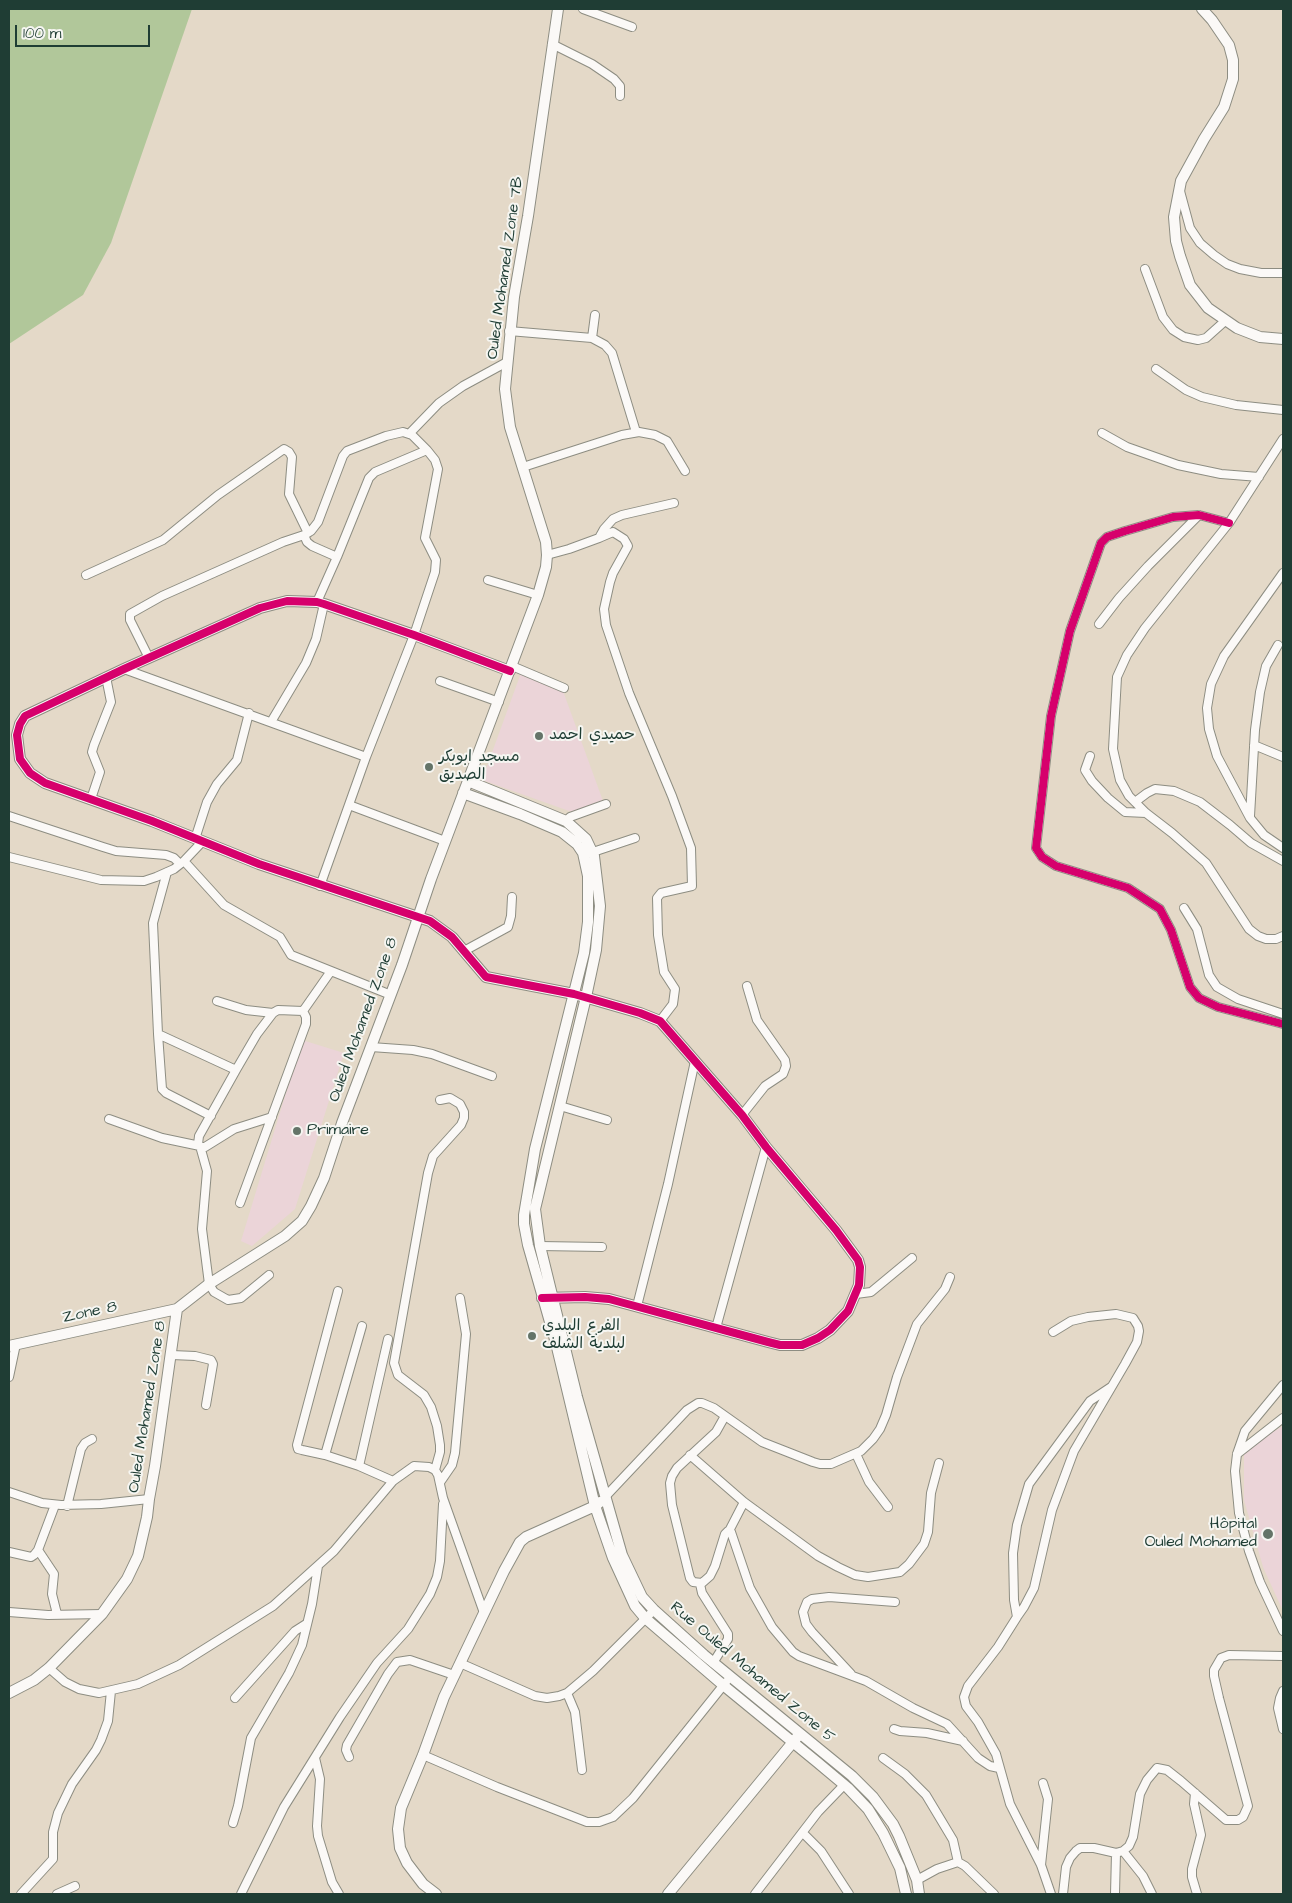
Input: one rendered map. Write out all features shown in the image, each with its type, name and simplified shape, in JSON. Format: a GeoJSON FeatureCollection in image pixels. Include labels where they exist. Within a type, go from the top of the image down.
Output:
{"type":"FeatureCollection","features":[{"type":"Feature","properties":{"kind":"street","name":"Ouled Mohamed Zone 7B"},"geometry":{"type":"LineString","coordinates":[[547,555],[542,528],[510,427],[504,396],[509,331],[542,125],[558,9]]}},
{"type":"Feature","properties":{"kind":"street"},"geometry":{"type":"LineString","coordinates":[[583,9],[632,27]]}},
{"type":"Feature","properties":{"kind":"street"},"geometry":{"type":"LineString","coordinates":[[1202,9],[1229,45],[1233,60],[1233,79],[1224,107],[1185,173],[1179,188],[1174,217],[1180,256],[1190,285],[1208,308],[1225,321],[1260,337],[1283,339]]}},
{"type":"Feature","properties":{"kind":"street"},"geometry":{"type":"LineString","coordinates":[[552,44],[592,64],[614,79],[620,84],[620,96]]}},
{"type":"Feature","properties":{"kind":"street"},"geometry":{"type":"LineString","coordinates":[[1179,188],[1190,228],[1200,243],[1214,256],[1240,269],[1261,273],[1283,273]]}},
{"type":"Feature","properties":{"kind":"street"},"geometry":{"type":"LineString","coordinates":[[1145,269],[1163,317],[1173,330],[1184,337],[1198,340],[1206,338],[1225,321]]}},
{"type":"Feature","properties":{"kind":"street"},"geometry":{"type":"LineString","coordinates":[[592,338],[595,315]]}},
{"type":"Feature","properties":{"kind":"street"},"geometry":{"type":"LineString","coordinates":[[509,331],[592,338],[605,344],[612,353],[636,432]]}},
{"type":"Feature","properties":{"kind":"street"},"geometry":{"type":"LineString","coordinates":[[410,433],[439,403],[463,386],[507,362]]}},
{"type":"Feature","properties":{"kind":"street"},"geometry":{"type":"LineString","coordinates":[[1156,369],[1186,390],[1202,397],[1236,405],[1283,410]]}},
{"type":"Feature","properties":{"kind":"street"},"geometry":{"type":"LineString","coordinates":[[149,658],[130,620],[130,614],[162,596],[283,542],[306,534],[318,522],[344,453],[386,436],[403,432],[410,433],[435,460],[438,470],[425,538],[437,564],[414,635],[366,757],[320,886]]}},
{"type":"Feature","properties":{"kind":"street"},"geometry":{"type":"LineString","coordinates":[[523,467],[636,432],[652,434],[667,441],[686,471]]}},
{"type":"Feature","properties":{"kind":"street"},"geometry":{"type":"LineString","coordinates":[[1102,433],[1127,447],[1178,465],[1221,474],[1259,477]]}},
{"type":"Feature","properties":{"kind":"street"},"geometry":{"type":"LineString","coordinates":[[1283,439],[1229,523],[1145,628],[1127,655],[1117,677],[1113,749],[1122,786],[1146,813],[1206,863],[1249,929],[1258,936],[1266,938],[1276,939],[1283,936]]}},
{"type":"Feature","properties":{"kind":"street"},"geometry":{"type":"LineString","coordinates":[[86,575],[163,540],[218,495],[284,449],[292,457],[289,494],[306,534],[307,542],[337,557]]}},
{"type":"Feature","properties":{"kind":"street"},"geometry":{"type":"LineString","coordinates":[[271,722],[306,663],[316,639],[320,603],[365,485],[372,474],[427,450]]}},
{"type":"Feature","properties":{"kind":"street"},"geometry":{"type":"LineString","coordinates":[[599,538],[604,528],[617,517],[638,510],[674,503]]}},
{"type":"Feature","properties":{"kind":"street"},"geometry":{"type":"LineString","coordinates":[[1229,523],[1199,515],[1174,517],[1124,531],[1107,538],[1101,543],[1070,631],[1051,716],[1036,848],[1042,856],[1056,866],[1128,888],[1160,909],[1171,930],[1190,987],[1199,998],[1218,1007],[1283,1024]]}},
{"type":"Feature","properties":{"kind":"street"},"geometry":{"type":"LineString","coordinates":[[1099,624],[1119,598],[1148,566],[1199,515]]}},
{"type":"Feature","properties":{"kind":"street"},"geometry":{"type":"LineString","coordinates":[[547,555],[569,549],[613,532],[628,544],[625,554],[613,573],[608,590],[604,609],[606,625],[629,693],[672,796],[690,848],[692,886],[661,893],[657,898],[658,936],[664,972],[675,989],[673,1004],[660,1021]]}},
{"type":"Feature","properties":{"kind":"street","name":"Ouled Mohamed Zone 8"},"geometry":{"type":"LineString","coordinates":[[9,1693],[34,1680],[49,1668],[102,1614],[127,1579],[138,1556],[148,1517],[177,1309],[209,1284],[285,1236],[306,1215],[324,1178],[463,793],[538,595],[547,555]]}},
{"type":"Feature","properties":{"kind":"street"},"geometry":{"type":"LineString","coordinates":[[1283,573],[1224,656],[1211,684],[1208,698],[1210,729],[1218,756],[1250,818],[1264,834],[1283,848]]}},
{"type":"Feature","properties":{"kind":"street"},"geometry":{"type":"LineString","coordinates":[[488,580],[538,595]]}},
{"type":"Feature","properties":{"kind":"street"},"geometry":{"type":"LineString","coordinates":[[547,1297],[609,1299],[780,1345],[802,1345],[830,1330],[848,1310],[856,1294],[860,1275],[858,1260],[836,1230],[766,1147],[742,1115],[660,1021],[640,1012],[586,997],[486,977],[452,937],[418,916],[320,886],[46,783],[33,776],[20,760],[16,735],[25,716],[106,677],[260,608],[287,601],[320,603],[564,688]]}},
{"type":"Feature","properties":{"kind":"street"},"geometry":{"type":"LineString","coordinates":[[1250,818],[1254,745],[1262,685],[1266,666],[1278,645]]}},
{"type":"Feature","properties":{"kind":"street"},"geometry":{"type":"LineString","coordinates":[[124,669],[366,757]]}},
{"type":"Feature","properties":{"kind":"street"},"geometry":{"type":"LineString","coordinates":[[91,799],[100,772],[92,752],[111,702],[106,677]]}},
{"type":"Feature","properties":{"kind":"street"},"geometry":{"type":"LineString","coordinates":[[440,681],[499,702]]}},
{"type":"Feature","properties":{"kind":"street"},"geometry":{"type":"LineString","coordinates":[[9,857],[112,881],[144,881],[167,872],[182,863],[199,840],[208,802],[217,784],[236,760],[249,713]]}},
{"type":"Feature","properties":{"kind":"street"},"geometry":{"type":"LineString","coordinates":[[1254,745],[1283,757]]}},
{"type":"Feature","properties":{"kind":"street"},"geometry":{"type":"LineString","coordinates":[[1090,756],[1085,770],[1092,781],[1108,798],[1126,812],[1146,813]]}},
{"type":"Feature","properties":{"kind":"street"},"geometry":{"type":"LineString","coordinates":[[468,781],[566,821],[586,839],[593,852],[598,883],[599,924],[586,997],[536,1200],[536,1221],[547,1297]]}},
{"type":"Feature","properties":{"kind":"street"},"geometry":{"type":"LineString","coordinates":[[1135,802],[1156,789],[1174,791],[1200,802],[1251,843],[1283,861]]}},
{"type":"Feature","properties":{"kind":"street"},"geometry":{"type":"LineString","coordinates":[[463,793],[548,825],[569,837],[583,853],[588,876],[588,922],[584,953],[535,1149],[524,1215],[528,1245],[547,1297]]}},
{"type":"Feature","properties":{"kind":"street"},"geometry":{"type":"LineString","coordinates":[[566,821],[570,817],[606,804]]}},
{"type":"Feature","properties":{"kind":"street"},"geometry":{"type":"LineString","coordinates":[[349,805],[446,840]]}},
{"type":"Feature","properties":{"kind":"street"},"geometry":{"type":"LineString","coordinates":[[9,816],[103,847],[123,851],[160,854],[174,858],[182,863],[224,905],[280,937],[289,952],[295,957],[390,995]]}},
{"type":"Feature","properties":{"kind":"street"},"geometry":{"type":"LineString","coordinates":[[593,852],[635,838]]}},
{"type":"Feature","properties":{"kind":"street"},"geometry":{"type":"LineString","coordinates":[[167,872],[153,923],[162,1089],[166,1093],[211,1116]]}},
{"type":"Feature","properties":{"kind":"street"},"geometry":{"type":"LineString","coordinates":[[464,951],[508,927],[511,916],[512,897]]}},
{"type":"Feature","properties":{"kind":"street"},"geometry":{"type":"LineString","coordinates":[[1184,908],[1198,929],[1209,974],[1217,987],[1238,999],[1283,1014]]}},
{"type":"Feature","properties":{"kind":"street"},"geometry":{"type":"LineString","coordinates":[[303,1011],[331,971]]}},
{"type":"Feature","properties":{"kind":"street"},"geometry":{"type":"LineString","coordinates":[[742,1115],[765,1086],[783,1074],[786,1066],[785,1060],[758,1020],[747,986]]}},
{"type":"Feature","properties":{"kind":"street"},"geometry":{"type":"LineString","coordinates":[[217,1001],[246,1010],[272,1013]]}},
{"type":"Feature","properties":{"kind":"street"},"geometry":{"type":"LineString","coordinates":[[269,1275],[241,1298],[235,1300],[220,1297],[209,1284],[202,1230],[207,1171],[198,1139],[257,1034],[272,1013],[278,1010],[303,1011]]}},
{"type":"Feature","properties":{"kind":"street"},"geometry":{"type":"LineString","coordinates":[[240,1202],[306,1024],[306,1017],[303,1011]]}},
{"type":"Feature","properties":{"kind":"street"},"geometry":{"type":"LineString","coordinates":[[158,1034],[236,1070]]}},
{"type":"Feature","properties":{"kind":"street"},"geometry":{"type":"LineString","coordinates":[[371,1047],[405,1049],[432,1054],[492,1076]]}},
{"type":"Feature","properties":{"kind":"street"},"geometry":{"type":"LineString","coordinates":[[637,1306],[668,1184],[695,1061]]}},
{"type":"Feature","properties":{"kind":"street"},"geometry":{"type":"LineString","coordinates":[[435,1470],[440,1452],[440,1444],[437,1426],[430,1407],[424,1395],[398,1375],[394,1363],[429,1168],[433,1156],[464,1118],[464,1112],[460,1104],[450,1098],[440,1100]]}},
{"type":"Feature","properties":{"kind":"street"},"geometry":{"type":"LineString","coordinates":[[560,1106],[607,1120]]}},
{"type":"Feature","properties":{"kind":"street"},"geometry":{"type":"LineString","coordinates":[[109,1119],[162,1138],[205,1147],[234,1129],[272,1117]]}},
{"type":"Feature","properties":{"kind":"street"},"geometry":{"type":"LineString","coordinates":[[716,1328],[766,1147]]}},
{"type":"Feature","properties":{"kind":"street"},"geometry":{"type":"LineString","coordinates":[[540,1246],[602,1247]]}},
{"type":"Feature","properties":{"kind":"street"},"geometry":{"type":"LineString","coordinates":[[856,1294],[871,1292],[912,1258]]}},
{"type":"Feature","properties":{"kind":"street"},"geometry":{"type":"LineString","coordinates":[[436,1894],[423,1884],[407,1863],[398,1840],[401,1808],[423,1755],[444,1696],[520,1542],[595,1506],[654,1446],[686,1410],[694,1405],[702,1403],[726,1416],[762,1442],[813,1462],[831,1464],[856,1454],[873,1439],[880,1429],[913,1332],[944,1289],[950,1277]]}},
{"type":"Feature","properties":{"kind":"street"},"geometry":{"type":"LineString","coordinates":[[338,1290],[297,1446],[298,1449],[359,1466],[393,1481]]}},
{"type":"Feature","properties":{"kind":"street","name":"Rue Ouled Mohamed Zone 5"},"geometry":{"type":"LineString","coordinates":[[547,1297],[622,1555],[632,1580],[642,1597],[654,1610],[797,1738],[868,1809],[883,1833],[900,1868],[906,1894]]}},
{"type":"Feature","properties":{"kind":"street","name":"Rue Ouled Mohamed Zone 5"},"geometry":{"type":"LineString","coordinates":[[547,1297],[556,1343],[595,1506],[613,1558],[635,1606],[645,1618],[723,1685],[852,1776],[873,1797],[893,1824],[916,1880],[919,1894]]}},
{"type":"Feature","properties":{"kind":"street"},"geometry":{"type":"LineString","coordinates":[[440,1481],[452,1465],[455,1453],[466,1334],[460,1298]]}},
{"type":"Feature","properties":{"kind":"street","name":"Zone 8"},"geometry":{"type":"LineString","coordinates":[[12,1345],[177,1309]]}},
{"type":"Feature","properties":{"kind":"street"},"geometry":{"type":"LineString","coordinates":[[1051,1894],[1041,1865],[1010,1804],[996,1754],[990,1741],[966,1706],[964,1697],[968,1686],[998,1647],[1034,1588],[1052,1510],[1074,1451],[1137,1342],[1140,1332],[1134,1318],[1116,1314],[1071,1321],[1053,1332]]}},
{"type":"Feature","properties":{"kind":"street"},"geometry":{"type":"LineString","coordinates":[[325,1456],[362,1326]]}},
{"type":"Feature","properties":{"kind":"street"},"geometry":{"type":"LineString","coordinates":[[359,1466],[388,1340]]}},
{"type":"Feature","properties":{"kind":"street"},"geometry":{"type":"LineString","coordinates":[[9,1377],[12,1345]]}},
{"type":"Feature","properties":{"kind":"street"},"geometry":{"type":"LineString","coordinates":[[172,1355],[195,1356],[212,1360],[213,1364],[206,1405]]}},
{"type":"Feature","properties":{"kind":"street"},"geometry":{"type":"LineString","coordinates":[[1283,1385],[1245,1432],[1237,1454],[1235,1470],[1239,1513],[1249,1551],[1264,1590],[1283,1630]]}},
{"type":"Feature","properties":{"kind":"street"},"geometry":{"type":"LineString","coordinates":[[1017,1617],[1014,1600],[1013,1553],[1017,1524],[1029,1484],[1090,1402],[1112,1387]]}},
{"type":"Feature","properties":{"kind":"street"},"geometry":{"type":"LineString","coordinates":[[726,1416],[716,1432],[685,1459],[672,1476],[669,1492],[690,1578],[693,1582],[700,1584],[710,1576],[725,1534],[729,1531],[744,1502]]}},
{"type":"Feature","properties":{"kind":"street"},"geometry":{"type":"LineString","coordinates":[[1257,1416],[1267,1429]]}},
{"type":"Feature","properties":{"kind":"street"},"geometry":{"type":"LineString","coordinates":[[1237,1454],[1283,1418]]}},
{"type":"Feature","properties":{"kind":"street"},"geometry":{"type":"LineString","coordinates":[[67,1506],[81,1449],[92,1439]]}},
{"type":"Feature","properties":{"kind":"street"},"geometry":{"type":"LineString","coordinates":[[856,1454],[869,1482],[888,1507]]}},
{"type":"Feature","properties":{"kind":"street"},"geometry":{"type":"LineString","coordinates":[[690,1455],[744,1502],[818,1556],[838,1568],[862,1576],[876,1577],[896,1573],[909,1564],[927,1537],[931,1493],[939,1463]]}},
{"type":"Feature","properties":{"kind":"street"},"geometry":{"type":"LineString","coordinates":[[49,1668],[65,1682],[79,1689],[99,1693],[138,1684],[179,1665],[272,1606],[334,1550],[393,1481],[414,1466],[429,1467],[435,1470],[440,1481],[443,1498],[484,1613]]}},
{"type":"Feature","properties":{"kind":"street"},"geometry":{"type":"LineString","coordinates":[[9,1492],[42,1503],[67,1506],[149,1499]]}},
{"type":"Feature","properties":{"kind":"street"},"geometry":{"type":"LineString","coordinates":[[241,1894],[284,1807],[372,1670],[408,1629],[430,1594],[437,1578],[440,1561],[443,1498]]}},
{"type":"Feature","properties":{"kind":"street"},"geometry":{"type":"LineString","coordinates":[[9,1552],[31,1557],[38,1550],[55,1505]]}},
{"type":"Feature","properties":{"kind":"street"},"geometry":{"type":"LineString","coordinates":[[729,1531],[735,1537],[750,1588],[772,1627],[789,1648],[799,1656],[852,1675],[882,1689],[912,1708],[947,1724],[983,1762],[999,1768]]}},
{"type":"Feature","properties":{"kind":"street"},"geometry":{"type":"LineString","coordinates":[[38,1550],[54,1574],[52,1594],[57,1614]]}},
{"type":"Feature","properties":{"kind":"street"},"geometry":{"type":"LineString","coordinates":[[233,1823],[251,1738],[289,1673],[302,1645],[312,1604],[318,1566]]}},
{"type":"Feature","properties":{"kind":"street"},"geometry":{"type":"LineString","coordinates":[[700,1584],[702,1593],[728,1634],[728,1639],[713,1663]]}},
{"type":"Feature","properties":{"kind":"street"},"geometry":{"type":"LineString","coordinates":[[852,1675],[806,1624],[803,1612],[807,1602],[812,1599],[830,1597],[895,1602]]}},
{"type":"Feature","properties":{"kind":"street"},"geometry":{"type":"LineString","coordinates":[[460,1663],[535,1696],[547,1698],[567,1693],[593,1671],[654,1610]]}},
{"type":"Feature","properties":{"kind":"street"},"geometry":{"type":"LineString","coordinates":[[9,1612],[102,1614]]}},
{"type":"Feature","properties":{"kind":"street"},"geometry":{"type":"LineString","coordinates":[[235,1698],[288,1638],[306,1624]]}},
{"type":"Feature","properties":{"kind":"street"},"geometry":{"type":"LineString","coordinates":[[1115,1894],[1119,1852],[1130,1844],[1133,1837],[1139,1798],[1155,1770],[1160,1768],[1167,1770],[1226,1820],[1238,1820],[1246,1812],[1248,1806],[1219,1698],[1214,1670],[1220,1658],[1229,1655],[1283,1656]]}},
{"type":"Feature","properties":{"kind":"street"},"geometry":{"type":"LineString","coordinates":[[349,1757],[346,1747],[388,1674],[397,1662],[404,1660],[418,1662],[454,1675]]}},
{"type":"Feature","properties":{"kind":"street"},"geometry":{"type":"LineString","coordinates":[[423,1755],[497,1787],[587,1822],[599,1822],[613,1817],[633,1798],[730,1677]]}},
{"type":"Feature","properties":{"kind":"street"},"geometry":{"type":"LineString","coordinates":[[21,1894],[45,1870],[53,1859],[53,1832],[58,1812],[72,1784],[101,1740],[108,1721],[111,1691]]}},
{"type":"Feature","properties":{"kind":"street"},"geometry":{"type":"LineString","coordinates":[[1283,1691],[1278,1708],[1283,1729]]}},
{"type":"Feature","properties":{"kind":"street"},"geometry":{"type":"LineString","coordinates":[[567,1693],[575,1712],[582,1770]]}},
{"type":"Feature","properties":{"kind":"street"},"geometry":{"type":"LineString","coordinates":[[894,1729],[927,1733],[963,1741]]}},
{"type":"Feature","properties":{"kind":"street"},"geometry":{"type":"LineString","coordinates":[[668,1894],[797,1738]]}},
{"type":"Feature","properties":{"kind":"street"},"geometry":{"type":"LineString","coordinates":[[315,1758],[320,1778],[318,1836],[332,1882],[339,1894]]}},
{"type":"Feature","properties":{"kind":"street"},"geometry":{"type":"LineString","coordinates":[[883,1758],[905,1774],[926,1795],[953,1840],[958,1862],[965,1866],[994,1894]]}},
{"type":"Feature","properties":{"kind":"street"},"geometry":{"type":"LineString","coordinates":[[1041,1865],[1048,1799],[1043,1783]]}},
{"type":"Feature","properties":{"kind":"street"},"geometry":{"type":"LineString","coordinates":[[755,1894],[818,1812],[844,1785]]}},
{"type":"Feature","properties":{"kind":"street"},"geometry":{"type":"LineString","coordinates":[[1195,1793],[1194,1804],[1201,1835],[1192,1870],[1197,1894]]}},
{"type":"Feature","properties":{"kind":"street"},"geometry":{"type":"LineString","coordinates":[[803,1833],[821,1851],[849,1894]]}},
{"type":"Feature","properties":{"kind":"street"},"geometry":{"type":"LineString","coordinates":[[1063,1894],[1066,1867],[1070,1858],[1080,1848],[1119,1852],[1143,1876],[1152,1894]]}},
{"type":"Feature","properties":{"kind":"street"},"geometry":{"type":"LineString","coordinates":[[916,1880],[937,1869],[958,1862]]}},
{"type":"Feature","properties":{"kind":"street"},"geometry":{"type":"LineString","coordinates":[[58,1894],[75,1886]]}},
{"type":"Feature","properties":{"kind":"shaded area","name":"حميدي احمد"},"geometry":{"type":"Polygon","coordinates":[[[521,673],[563,691],[603,801],[572,812],[482,780],[521,673]]]}},
{"type":"Feature","properties":{"kind":"shaded area","name":"Primaire"},"geometry":{"type":"Polygon","coordinates":[[[302,1040],[344,1053],[295,1209],[252,1246],[241,1241],[302,1040]]]}},
{"type":"Feature","properties":{"kind":"shaded area","name":"Hôpital Ouled Mohamed"},"geometry":{"type":"Polygon","coordinates":[[[1283,1426],[1283,1611],[1263,1567],[1244,1500],[1244,1454],[1266,1436],[1283,1426]]]}},
{"type":"Feature","properties":{"kind":"green space"},"geometry":{"type":"Polygon","coordinates":[[[9,9],[192,9],[111,243],[83,295],[9,344],[9,9]]]}},
{"type":"Feature","properties":{"kind":"cycle path"},"geometry":{"type":"LineString","coordinates":[[1229,523],[1199,515],[1173,517],[1107,537],[1101,543],[1070,631],[1051,716],[1036,848],[1042,857],[1056,866],[1128,888],[1160,909],[1171,930],[1190,987],[1199,998],[1218,1007],[1283,1024]]}},
{"type":"Feature","properties":{"kind":"cycle path"},"geometry":{"type":"LineString","coordinates":[[510,671],[324,604],[287,601],[260,608],[25,716],[20,724],[17,735],[20,759],[30,773],[45,783],[152,821],[259,864],[430,921],[452,937],[486,977],[574,994],[640,1013],[660,1021],[742,1115],[766,1147],[836,1230],[858,1260],[860,1267],[859,1285],[848,1311],[830,1330],[802,1345],[780,1345],[609,1299],[585,1297],[542,1298]]}},
{"type":"Feature","properties":{"kind":"place","name":"حميدي احمد"},"geometry":{"type":"Point","coordinates":[539,736]}},
{"type":"Feature","properties":{"kind":"place","name":"مسجد ابوبكر الصديق"},"geometry":{"type":"Point","coordinates":[429,767]}},
{"type":"Feature","properties":{"kind":"place","name":"Primaire"},"geometry":{"type":"Point","coordinates":[297,1131]}},
{"type":"Feature","properties":{"kind":"place","name":"الفرع البلدي لبلدية الشلف"},"geometry":{"type":"Point","coordinates":[532,1336]}},
{"type":"Feature","properties":{"kind":"place","name":"Hôpital Ouled Mohamed"},"geometry":{"type":"Point","coordinates":[1268,1534]}}]}
